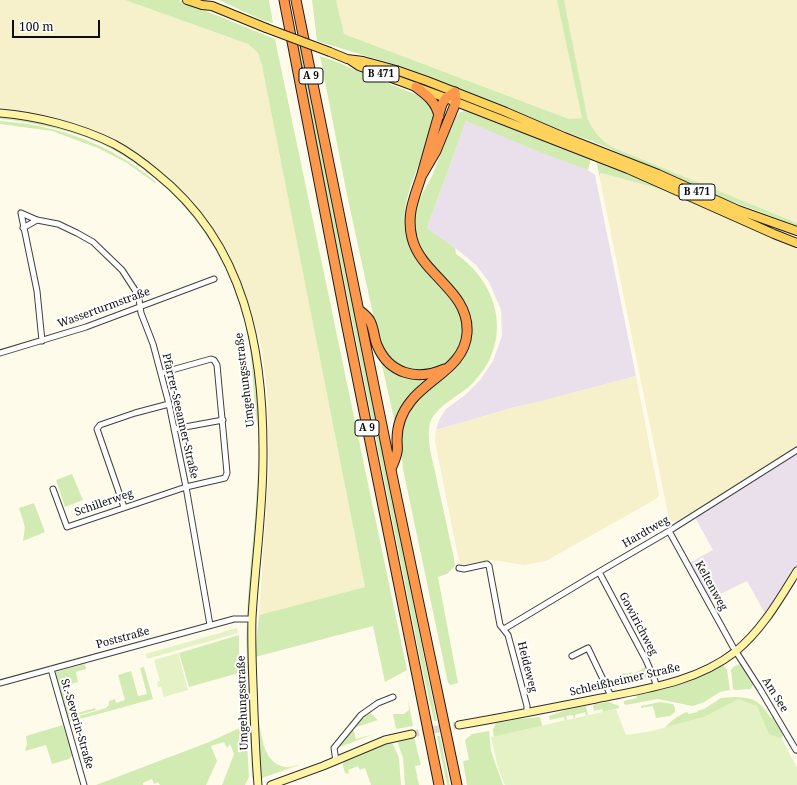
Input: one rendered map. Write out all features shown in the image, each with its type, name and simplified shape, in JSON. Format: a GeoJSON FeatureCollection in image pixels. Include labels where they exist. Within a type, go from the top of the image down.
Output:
{"type":"FeatureCollection","features":[{"type":"Feature","properties":{"kind":"highway","name":"A 9"},"geometry":{"type":"LineString","coordinates":[[284,0],[439,785]]}},
{"type":"Feature","properties":{"kind":"highway","name":"A 9"},"geometry":{"type":"LineString","coordinates":[[296,0],[360,310],[391,470],[457,785]]}},
{"type":"Feature","properties":{"kind":"highway"},"geometry":{"type":"LineString","coordinates":[[416,87],[433,101],[439,116]]}},
{"type":"Feature","properties":{"kind":"highway"},"geometry":{"type":"LineString","coordinates":[[391,470],[397,451],[399,423],[404,412],[416,396],[451,366],[458,357],[464,345],[467,334],[467,322],[463,309],[454,294],[426,264],[412,240],[410,217],[415,193],[422,175],[428,149],[442,104],[446,98],[455,92],[456,102],[436,151],[422,175]]}},
{"type":"Feature","properties":{"kind":"highway"},"geometry":{"type":"LineString","coordinates":[[360,310],[371,321],[378,345],[386,360],[404,373],[425,375],[435,373],[451,366]]}},
{"type":"Feature","properties":{"kind":"main road","name":"B 471"},"geometry":{"type":"LineString","coordinates":[[187,0],[202,5],[212,6],[347,58],[396,70],[455,92],[506,112],[584,149]]}},
{"type":"Feature","properties":{"kind":"main road","name":"B 471"},"geometry":{"type":"LineString","coordinates":[[206,0],[212,6]]}},
{"type":"Feature","properties":{"kind":"main road","name":"B 471"},"geometry":{"type":"LineString","coordinates":[[347,58],[359,66],[584,149],[658,174],[738,210],[797,231]]}},
{"type":"Feature","properties":{"kind":"main road","name":"B 471"},"geometry":{"type":"LineString","coordinates":[[599,154],[774,234],[797,242]]}},
{"type":"Feature","properties":{"kind":"street","name":"Umgehungsstraße"},"geometry":{"type":"LineString","coordinates":[[0,113],[14,114],[77,128],[110,142],[133,156],[168,182],[184,198],[216,240],[230,265],[241,291],[256,352],[262,418],[263,460],[252,619],[253,689],[258,785]]}},
{"type":"Feature","properties":{"kind":"street","name":"Pfarrer-Seeanner-Straße"},"geometry":{"type":"LineString","coordinates":[[23,228],[21,213],[37,220],[58,224],[93,242],[129,279],[139,299],[140,307],[161,373],[169,404],[186,486],[210,625]]}},
{"type":"Feature","properties":{"kind":"street"},"geometry":{"type":"LineString","coordinates":[[37,220],[23,228],[37,291],[42,341]]}},
{"type":"Feature","properties":{"kind":"street","name":"Wasserturmstraße"},"geometry":{"type":"LineString","coordinates":[[0,354],[140,307],[214,278]]}},
{"type":"Feature","properties":{"kind":"street"},"geometry":{"type":"LineString","coordinates":[[161,373],[211,359],[214,360],[217,365],[223,420],[174,429]]}},
{"type":"Feature","properties":{"kind":"street"},"geometry":{"type":"LineString","coordinates":[[124,507],[97,429],[100,425],[135,413],[169,404]]}},
{"type":"Feature","properties":{"kind":"street","name":"Schillerweg"},"geometry":{"type":"LineString","coordinates":[[54,489],[67,527],[186,486],[225,478],[227,474],[223,420]]}},
{"type":"Feature","properties":{"kind":"street","name":"Hardtweg"},"geometry":{"type":"LineString","coordinates":[[504,630],[669,531],[797,450]]}},
{"type":"Feature","properties":{"kind":"street","name":"Keltenweg"},"geometry":{"type":"LineString","coordinates":[[669,531],[735,651]]}},
{"type":"Feature","properties":{"kind":"street","name":"Heideweg"},"geometry":{"type":"LineString","coordinates":[[459,568],[464,569],[487,564],[489,566],[500,625],[508,635],[512,647],[527,706],[527,712]]}},
{"type":"Feature","properties":{"kind":"street","name":"Schleißheimer Straße"},"geometry":{"type":"LineString","coordinates":[[459,725],[611,696],[693,676],[722,661],[749,639],[777,604],[797,571]]}},
{"type":"Feature","properties":{"kind":"street","name":"Gowirichweg"},"geometry":{"type":"LineString","coordinates":[[599,572],[646,660],[656,686]]}},
{"type":"Feature","properties":{"kind":"street","name":"Poststraße"},"geometry":{"type":"LineString","coordinates":[[0,683],[210,625],[234,619],[252,619]]}},
{"type":"Feature","properties":{"kind":"street"},"geometry":{"type":"LineString","coordinates":[[572,656],[588,648],[611,696]]}},
{"type":"Feature","properties":{"kind":"street","name":"Am See"},"geometry":{"type":"LineString","coordinates":[[735,651],[760,689],[796,750]]}},
{"type":"Feature","properties":{"kind":"street","name":"St.-Severin-Straße"},"geometry":{"type":"LineString","coordinates":[[50,669],[84,785]]}},
{"type":"Feature","properties":{"kind":"street"},"geometry":{"type":"LineString","coordinates":[[336,761],[334,748],[361,715],[374,705],[393,697]]}},
{"type":"Feature","properties":{"kind":"street"},"geometry":{"type":"LineString","coordinates":[[271,785],[336,761],[385,740],[412,734]]}},
{"type":"Feature","properties":{"kind":"shaded area"},"geometry":{"type":"Polygon","coordinates":[[[0,0],[125,0],[248,44],[258,53],[262,66],[365,587],[259,615],[269,464],[267,391],[262,350],[250,307],[238,275],[230,257],[219,239],[190,197],[149,162],[114,140],[75,125],[52,118],[0,107],[0,0]]]}},
{"type":"Feature","properties":{"kind":"shaded area"},"geometry":{"type":"Polygon","coordinates":[[[336,0],[559,0],[582,118],[569,119],[344,34],[336,0]]]}},
{"type":"Feature","properties":{"kind":"shaded area"},"geometry":{"type":"Polygon","coordinates":[[[564,0],[797,0],[797,223],[612,147],[602,140],[588,120],[564,0]]]}},
{"type":"Feature","properties":{"kind":"shaded area"},"geometry":{"type":"Polygon","coordinates":[[[466,121],[588,170],[595,175],[636,376],[512,408],[436,430],[439,420],[446,409],[465,395],[480,380],[493,361],[502,336],[501,310],[489,282],[476,265],[427,228],[466,121]]]}},
{"type":"Feature","properties":{"kind":"shaded area"},"geometry":{"type":"Polygon","coordinates":[[[601,173],[675,193],[720,213],[753,230],[797,248],[797,445],[693,514],[678,522],[671,522],[669,519],[599,175],[601,173]]]}},
{"type":"Feature","properties":{"kind":"shaded area"},"geometry":{"type":"Polygon","coordinates":[[[636,376],[659,495],[656,499],[546,561],[525,565],[492,560],[461,565],[458,557],[435,441],[436,430],[512,408],[636,376]]]}},
{"type":"Feature","properties":{"kind":"shaded area"},"geometry":{"type":"Polygon","coordinates":[[[797,445],[797,573],[768,619],[747,581],[708,600],[689,563],[713,550],[693,514],[797,445]]]}},
{"type":"Feature","properties":{"kind":"green space"},"geometry":{"type":"Polygon","coordinates":[[[125,0],[179,0],[275,39],[407,670],[385,682],[373,626],[255,657],[259,615],[365,587],[262,66],[258,53],[248,44],[125,0]]]}},
{"type":"Feature","properties":{"kind":"green space"},"geometry":{"type":"Polygon","coordinates":[[[219,0],[269,0],[273,23],[262,20],[219,0]]]}},
{"type":"Feature","properties":{"kind":"green space"},"geometry":{"type":"Polygon","coordinates":[[[312,0],[336,0],[344,34],[569,119],[582,118],[557,0],[564,0],[588,120],[601,139],[612,147],[797,223],[797,226],[723,198],[592,141],[557,129],[507,107],[406,68],[317,41],[312,0]]]}},
{"type":"Feature","properties":{"kind":"green space"},"geometry":{"type":"Polygon","coordinates":[[[297,46],[301,47],[437,721],[434,721],[421,663],[297,46]]]}},
{"type":"Feature","properties":{"kind":"green space"},"geometry":{"type":"Polygon","coordinates":[[[320,56],[425,98],[430,103],[434,112],[434,122],[409,191],[405,210],[405,224],[406,235],[415,255],[421,264],[451,296],[461,316],[462,333],[460,342],[452,358],[438,369],[429,371],[409,369],[399,366],[387,356],[378,337],[347,195],[320,56]]]}},
{"type":"Feature","properties":{"kind":"green space"},"geometry":{"type":"Polygon","coordinates":[[[465,111],[479,114],[591,158],[588,170],[537,151],[466,121],[427,228],[455,248],[456,254],[471,267],[483,282],[492,298],[496,315],[497,333],[493,351],[485,368],[472,384],[437,412],[430,423],[429,429],[431,454],[455,566],[447,574],[438,577],[458,683],[450,685],[448,683],[403,469],[400,443],[405,415],[419,395],[456,365],[468,312],[461,297],[437,271],[424,253],[418,240],[415,225],[415,216],[419,200],[432,176],[455,118],[460,112],[465,111]]]}},
{"type":"Feature","properties":{"kind":"green space"},"geometry":{"type":"Polygon","coordinates":[[[0,117],[40,122],[80,132],[105,142],[133,159],[160,180],[197,217],[229,268],[237,289],[248,328],[255,367],[259,407],[261,450],[259,497],[249,612],[247,616],[256,501],[258,428],[255,411],[249,342],[236,293],[226,270],[201,227],[185,207],[167,189],[135,164],[99,143],[73,133],[44,126],[0,119],[0,117]]]}},
{"type":"Feature","properties":{"kind":"green space"},"geometry":{"type":"Polygon","coordinates":[[[0,121],[43,127],[83,139],[121,157],[156,182],[155,183],[127,163],[98,148],[52,131],[0,124],[0,121]]]}},
{"type":"Feature","properties":{"kind":"green space"},"geometry":{"type":"Polygon","coordinates":[[[596,159],[675,193],[601,173],[599,175],[596,159]]]}},
{"type":"Feature","properties":{"kind":"green space"},"geometry":{"type":"Polygon","coordinates":[[[381,361],[432,376],[399,413],[395,423],[381,361]]]}},
{"type":"Feature","properties":{"kind":"green space"},"geometry":{"type":"Polygon","coordinates":[[[72,474],[83,500],[65,507],[56,480],[72,474]]]}},
{"type":"Feature","properties":{"kind":"green space"},"geometry":{"type":"Polygon","coordinates":[[[34,503],[45,532],[23,541],[25,527],[19,508],[34,503]]]}},
{"type":"Feature","properties":{"kind":"green space"},"geometry":{"type":"Polygon","coordinates":[[[247,624],[249,697],[255,778],[252,778],[246,639],[247,624]]]}},
{"type":"Feature","properties":{"kind":"green space"},"geometry":{"type":"Polygon","coordinates":[[[237,628],[238,633],[147,659],[145,654],[237,628]]]}},
{"type":"Feature","properties":{"kind":"green space"},"geometry":{"type":"Polygon","coordinates":[[[239,635],[239,673],[189,687],[179,653],[239,635]]]}},
{"type":"Feature","properties":{"kind":"green space"},"geometry":{"type":"Polygon","coordinates":[[[178,653],[188,690],[164,697],[161,687],[158,687],[157,682],[160,681],[154,660],[178,653]]]}},
{"type":"Feature","properties":{"kind":"green space"},"geometry":{"type":"Polygon","coordinates":[[[85,664],[86,669],[76,672],[78,682],[62,687],[70,715],[95,708],[96,710],[68,718],[55,675],[56,672],[85,664]]]}},
{"type":"Feature","properties":{"kind":"green space"},"geometry":{"type":"Polygon","coordinates":[[[739,664],[742,665],[753,685],[751,689],[733,689],[731,670],[739,664]]]}},
{"type":"Feature","properties":{"kind":"green space"},"geometry":{"type":"Polygon","coordinates":[[[723,665],[727,670],[730,690],[720,692],[704,702],[692,706],[658,699],[626,705],[624,704],[624,701],[637,698],[637,695],[681,684],[702,676],[723,665]]]}},
{"type":"Feature","properties":{"kind":"green space"},"geometry":{"type":"Polygon","coordinates":[[[144,667],[153,699],[69,722],[69,719],[106,708],[109,705],[109,701],[115,699],[116,703],[125,700],[118,675],[131,671],[138,696],[147,694],[140,668],[144,667]]]}},
{"type":"Feature","properties":{"kind":"green space"},"geometry":{"type":"Polygon","coordinates":[[[645,667],[648,677],[627,682],[621,675],[631,672],[633,674],[645,667]]]}},
{"type":"Feature","properties":{"kind":"green space"},"geometry":{"type":"Polygon","coordinates":[[[721,698],[748,698],[760,704],[771,718],[773,717],[784,734],[781,739],[662,731],[680,715],[687,712],[689,714],[698,712],[697,711],[704,709],[721,698]]]}},
{"type":"Feature","properties":{"kind":"green space"},"geometry":{"type":"Polygon","coordinates":[[[408,699],[413,726],[396,729],[393,714],[404,714],[409,710],[408,699]]]}},
{"type":"Feature","properties":{"kind":"green space"},"geometry":{"type":"Polygon","coordinates":[[[738,699],[757,706],[769,734],[782,739],[797,768],[797,785],[505,785],[498,768],[491,737],[616,709],[626,735],[652,731],[706,716],[738,699]]]}},
{"type":"Feature","properties":{"kind":"green space"},"geometry":{"type":"Polygon","coordinates":[[[609,702],[619,706],[619,708],[603,712],[602,709],[594,711],[593,706],[595,704],[609,702]]]}},
{"type":"Feature","properties":{"kind":"green space"},"geometry":{"type":"Polygon","coordinates":[[[660,702],[673,704],[675,712],[670,716],[656,718],[653,706],[641,708],[641,706],[660,702]]]}},
{"type":"Feature","properties":{"kind":"green space"},"geometry":{"type":"Polygon","coordinates":[[[586,706],[588,715],[586,716],[585,712],[575,715],[575,719],[573,715],[566,716],[567,721],[565,721],[564,717],[550,720],[549,716],[566,710],[586,706]]]}},
{"type":"Feature","properties":{"kind":"green space"},"geometry":{"type":"Polygon","coordinates":[[[368,711],[378,720],[353,728],[356,739],[374,734],[337,748],[349,732],[368,711]]]}},
{"type":"Feature","properties":{"kind":"green space"},"geometry":{"type":"Polygon","coordinates":[[[540,717],[543,728],[494,739],[493,729],[496,723],[540,717]]]}},
{"type":"Feature","properties":{"kind":"green space"},"geometry":{"type":"Polygon","coordinates":[[[259,721],[265,750],[273,761],[286,767],[299,765],[262,778],[256,722],[259,721]]]}},
{"type":"Feature","properties":{"kind":"green space"},"geometry":{"type":"Polygon","coordinates":[[[63,725],[73,755],[69,759],[52,764],[46,745],[25,751],[27,744],[26,736],[63,725]]]}},
{"type":"Feature","properties":{"kind":"green space"},"geometry":{"type":"Polygon","coordinates":[[[246,725],[249,777],[245,785],[222,785],[234,754],[230,744],[227,748],[224,742],[211,746],[217,761],[206,785],[160,785],[158,782],[154,784],[152,779],[143,783],[143,785],[96,785],[209,742],[246,725]]]}},
{"type":"Feature","properties":{"kind":"green space"},"geometry":{"type":"Polygon","coordinates":[[[489,731],[491,751],[503,785],[467,785],[463,761],[469,760],[465,740],[472,734],[489,731]]]}},
{"type":"Feature","properties":{"kind":"green space"},"geometry":{"type":"Polygon","coordinates":[[[437,736],[440,736],[450,785],[447,785],[437,736]]]}},
{"type":"Feature","properties":{"kind":"green space"},"geometry":{"type":"Polygon","coordinates":[[[414,737],[421,765],[415,766],[419,785],[405,785],[403,758],[397,741],[414,737]]]}},
{"type":"Feature","properties":{"kind":"green space"},"geometry":{"type":"Polygon","coordinates":[[[388,742],[393,744],[399,758],[401,785],[371,785],[365,768],[360,770],[358,766],[348,770],[349,774],[345,773],[343,765],[345,760],[388,742]]]}},
{"type":"Feature","properties":{"kind":"tunnel"},"geometry":{"type":"LineString","coordinates":[[412,734],[459,725]]}}]}
